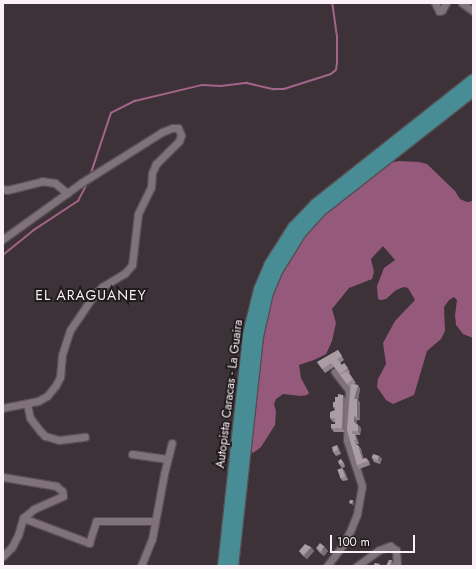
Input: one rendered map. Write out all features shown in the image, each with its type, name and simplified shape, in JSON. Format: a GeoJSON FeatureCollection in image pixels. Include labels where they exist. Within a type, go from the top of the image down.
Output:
{"type":"FeatureCollection","features":[{"type":"Feature","properties":{"kind":"highway","name":"Autopista Caracas - La Guaira"},"geometry":{"type":"LineString","coordinates":[[223,566],[248,334],[259,289],[269,266],[293,227],[315,204],[473,80]]}},
{"type":"Feature","properties":{"kind":"highway","name":"Autopista Caracas - La Guaira"},"geometry":{"type":"LineString","coordinates":[[232,566],[257,336],[267,292],[277,269],[300,232],[320,210],[473,90]]}},
{"type":"Feature","properties":{"kind":"street"},"geometry":{"type":"LineString","coordinates":[[435,3],[439,10],[442,10],[446,3]]}},
{"type":"Feature","properties":{"kind":"street"},"geometry":{"type":"LineString","coordinates":[[462,3],[473,11]]}},
{"type":"Feature","properties":{"kind":"street"},"geometry":{"type":"LineString","coordinates":[[3,239],[67,193],[162,132],[172,128],[178,128],[181,134],[179,141],[156,164],[152,173],[151,187],[138,214],[132,265],[125,273],[102,287],[94,295],[70,330],[62,355],[60,377],[56,385],[47,396],[38,401],[3,408]]}},
{"type":"Feature","properties":{"kind":"street"},"geometry":{"type":"LineString","coordinates":[[3,189],[8,190],[42,181],[55,183],[67,193]]}},
{"type":"Feature","properties":{"kind":"street"},"geometry":{"type":"LineString","coordinates":[[321,566],[329,563],[343,545],[357,514],[362,486],[347,440],[349,390],[335,372]]}},
{"type":"Feature","properties":{"kind":"street"},"geometry":{"type":"LineString","coordinates":[[27,404],[30,418],[46,436],[59,440],[85,437]]}},
{"type":"Feature","properties":{"kind":"street"},"geometry":{"type":"LineString","coordinates":[[141,566],[152,539],[172,443]]}},
{"type":"Feature","properties":{"kind":"street"},"geometry":{"type":"LineString","coordinates":[[132,454],[168,459]]}},
{"type":"Feature","properties":{"kind":"street"},"geometry":{"type":"LineString","coordinates":[[3,477],[56,486],[62,491],[64,496],[34,509],[23,518],[18,535],[12,546],[3,556]]}},
{"type":"Feature","properties":{"kind":"street"},"geometry":{"type":"LineString","coordinates":[[23,518],[89,544],[96,521],[155,521]]}},
{"type":"Feature","properties":{"kind":"street"},"geometry":{"type":"LineString","coordinates":[[357,566],[379,550],[390,546],[394,548],[397,553],[397,566]]}},
{"type":"Feature","properties":{"kind":"shaded area"},"geometry":{"type":"Polygon","coordinates":[[[399,161],[427,164],[455,191],[460,199],[467,202],[473,201],[473,338],[463,334],[456,325],[455,315],[457,300],[454,297],[449,300],[444,307],[445,331],[441,339],[427,351],[414,395],[393,404],[386,400],[377,387],[378,379],[386,364],[383,343],[395,321],[415,300],[408,288],[404,287],[396,290],[386,299],[378,299],[377,286],[384,268],[395,260],[383,246],[371,259],[374,272],[372,279],[349,288],[332,309],[336,323],[332,341],[326,354],[299,365],[301,378],[309,393],[301,396],[283,394],[276,399],[274,404],[276,411],[275,425],[261,447],[253,453],[250,449],[269,305],[290,257],[308,231],[335,204],[390,163],[399,161]]]}},
{"type":"Feature","properties":{"kind":"building"},"geometry":{"type":"Polygon","coordinates":[[[338,350],[342,356],[337,359],[342,365],[344,363],[348,368],[340,374],[331,363],[322,369],[317,362],[338,350]]]}},
{"type":"Feature","properties":{"kind":"building"},"geometry":{"type":"Polygon","coordinates":[[[348,372],[353,379],[347,384],[340,375],[348,372]]]}},
{"type":"Feature","properties":{"kind":"building"},"geometry":{"type":"Polygon","coordinates":[[[351,384],[358,385],[354,399],[357,399],[357,417],[354,416],[354,422],[358,425],[358,431],[352,431],[352,434],[355,434],[356,440],[354,440],[356,446],[358,445],[362,459],[366,458],[368,461],[357,465],[347,430],[351,384]]]}},
{"type":"Feature","properties":{"kind":"building"},"geometry":{"type":"Polygon","coordinates":[[[338,394],[343,395],[342,428],[331,428],[331,424],[335,424],[335,418],[330,418],[330,412],[335,410],[335,407],[333,407],[333,402],[335,402],[335,397],[338,397],[338,394]]]}},
{"type":"Feature","properties":{"kind":"building"},"geometry":{"type":"Polygon","coordinates":[[[337,445],[338,450],[333,452],[332,447],[337,445]]]}},
{"type":"Feature","properties":{"kind":"building"},"geometry":{"type":"Polygon","coordinates":[[[373,454],[379,456],[377,460],[372,458],[373,454]]]}},
{"type":"Feature","properties":{"kind":"building"},"geometry":{"type":"Polygon","coordinates":[[[341,459],[343,463],[339,464],[338,461],[341,459]]]}},
{"type":"Feature","properties":{"kind":"building"},"geometry":{"type":"Polygon","coordinates":[[[342,468],[345,476],[341,478],[337,470],[342,468]]]}},
{"type":"Feature","properties":{"kind":"building"},"geometry":{"type":"Polygon","coordinates":[[[350,500],[353,500],[352,504],[349,503],[350,500]]]}},
{"type":"Feature","properties":{"kind":"building"},"geometry":{"type":"Polygon","coordinates":[[[320,543],[325,547],[321,551],[316,548],[320,543]]]}},
{"type":"Feature","properties":{"kind":"building"},"geometry":{"type":"Polygon","coordinates":[[[305,544],[311,547],[304,555],[299,551],[305,544]]]}},
{"type":"Feature","properties":{"kind":"building"},"geometry":{"type":"Polygon","coordinates":[[[389,560],[392,560],[390,566],[386,566],[389,560]]]}},
{"type":"Feature","properties":{"kind":"building"},"geometry":{"type":"Polygon","coordinates":[[[375,563],[380,564],[379,566],[373,566],[375,563]]]}},
{"type":"Feature","properties":{"kind":"waterway"},"geometry":{"type":"LineString","coordinates":[[91,173],[111,113],[135,101],[202,85],[221,86],[247,83],[274,89],[284,89],[331,74],[336,70],[337,63],[337,37],[332,3]]}},
{"type":"Feature","properties":{"kind":"waterway"},"geometry":{"type":"LineString","coordinates":[[3,255],[34,230],[78,201],[88,182]]}},
{"type":"Feature","properties":{"kind":"district","name":"EL ARAGUANEY"},"geometry":{"type":"Point","coordinates":[91,295]}}]}
